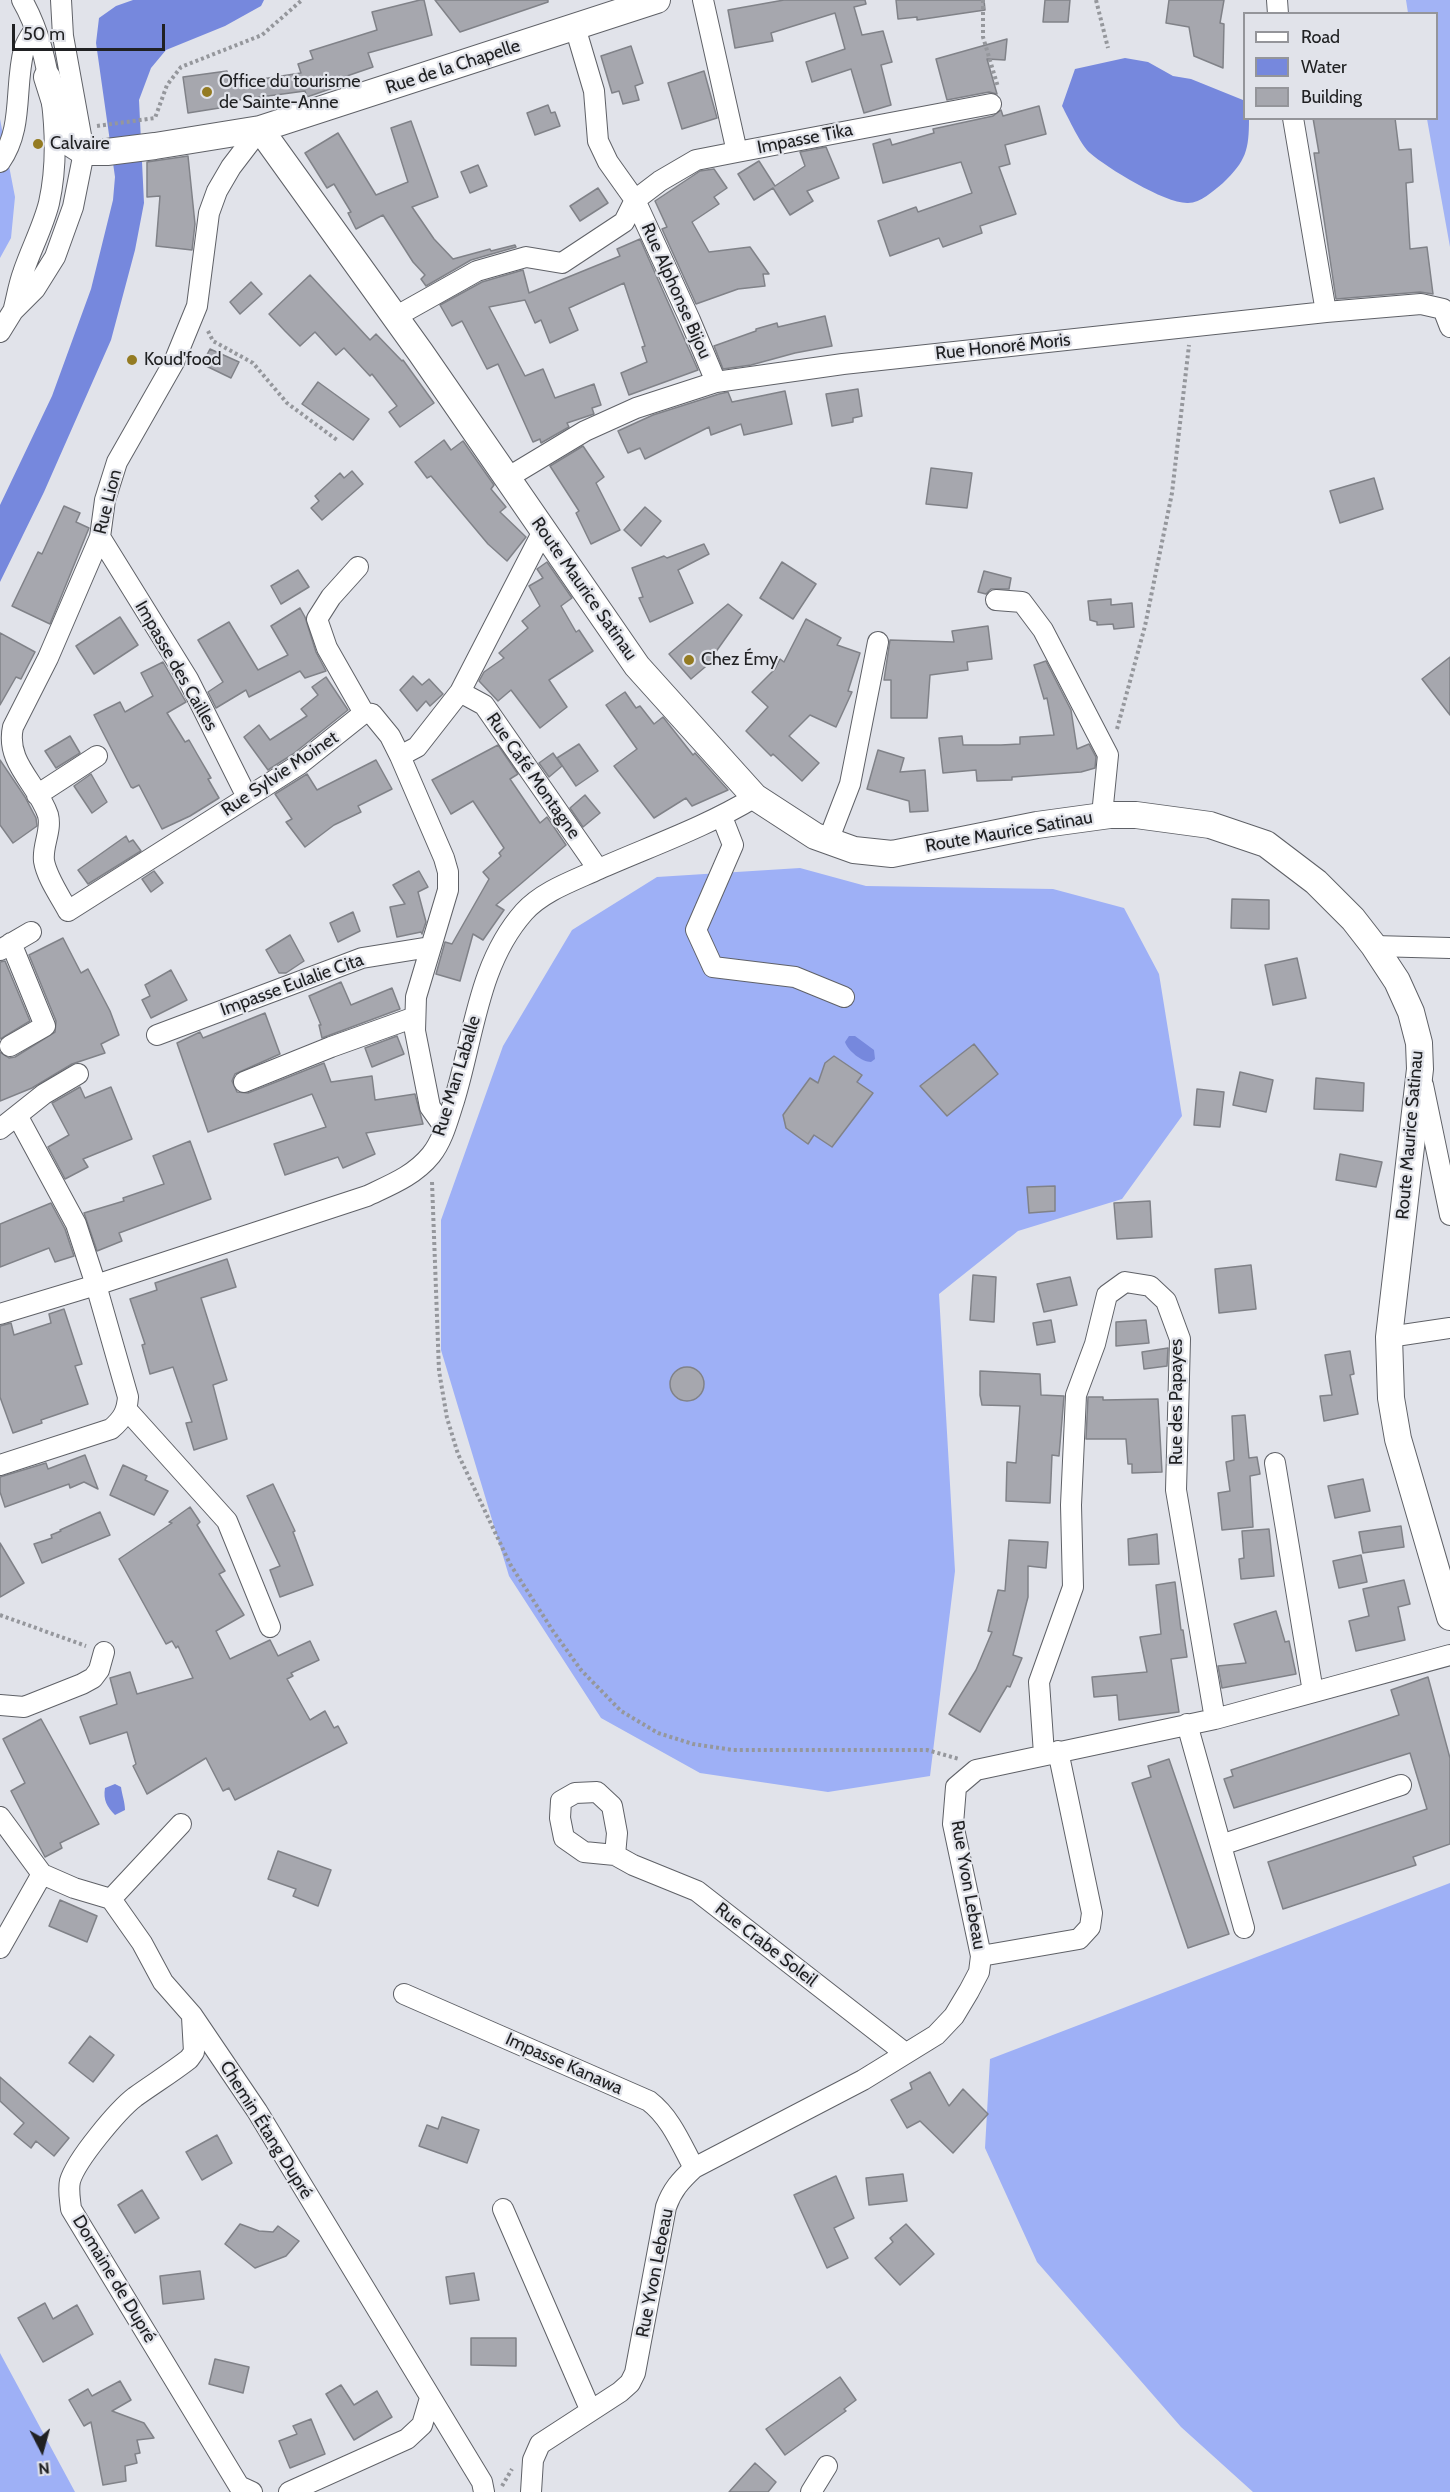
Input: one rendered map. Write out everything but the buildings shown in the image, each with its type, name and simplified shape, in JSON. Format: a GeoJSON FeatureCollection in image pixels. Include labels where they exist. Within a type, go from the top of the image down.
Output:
{"type":"FeatureCollection","features":[{"type":"Feature","properties":{"kind":"main road","name":"Rue de la Chapelle"},"geometry":{"type":"LineString","coordinates":[[95,152],[155,146],[260,129],[575,27],[607,8],[657,0]]}},
{"type":"Feature","properties":{"kind":"main road"},"geometry":{"type":"LineString","coordinates":[[47,77],[70,143],[95,152]]}},
{"type":"Feature","properties":{"kind":"main road","name":"Route Maurice Satinau"},"geometry":{"type":"LineString","coordinates":[[260,129],[395,317],[638,666],[755,796],[814,837],[854,850],[892,854],[1037,825],[1102,815],[1136,815],[1210,825],[1266,844],[1316,882],[1353,920],[1374,946],[1397,981],[1411,1012],[1419,1043],[1420,1069],[1389,1337],[1391,1398],[1398,1439],[1450,1617]]}},
{"type":"Feature","properties":{"kind":"street"},"geometry":{"type":"LineString","coordinates":[[13,311],[23,273],[49,203],[55,141],[47,77],[34,28],[22,0]]}},
{"type":"Feature","properties":{"kind":"street"},"geometry":{"type":"LineString","coordinates":[[0,332],[13,311],[35,289],[55,257],[95,152],[63,36],[61,0]]}},
{"type":"Feature","properties":{"kind":"street","name":"Impasse Tika"},"geometry":{"type":"LineString","coordinates":[[703,0],[737,152],[990,104]]}},
{"type":"Feature","properties":{"kind":"street","name":"Rue Alphonse Bijou"},"geometry":{"type":"LineString","coordinates":[[575,27],[594,91],[598,141],[608,162],[635,200],[716,382]]}},
{"type":"Feature","properties":{"kind":"street"},"geometry":{"type":"LineString","coordinates":[[0,162],[8,150],[18,115],[24,48],[34,28]]}},
{"type":"Feature","properties":{"kind":"street"},"geometry":{"type":"LineString","coordinates":[[1293,120],[1326,312]]}},
{"type":"Feature","properties":{"kind":"street","name":"Rue Lion"},"geometry":{"type":"LineString","coordinates":[[68,911],[44,862],[44,850],[49,833],[48,816],[14,757],[12,747],[14,727],[48,658],[100,537],[105,500],[117,462],[174,362],[197,306],[209,213],[217,191],[260,129]]}},
{"type":"Feature","properties":{"kind":"street"},"geometry":{"type":"LineString","coordinates":[[395,317],[477,271],[526,257],[562,263],[624,222],[635,200],[660,181],[696,160],[737,152]]}},
{"type":"Feature","properties":{"kind":"street","name":"Rue Honoré Moris"},"geometry":{"type":"LineString","coordinates":[[507,478],[585,431],[636,408],[716,382],[843,364],[1326,312],[1421,304],[1447,318]]}},
{"type":"Feature","properties":{"kind":"street"},"geometry":{"type":"LineString","coordinates":[[400,756],[417,747],[460,692],[543,531]]}},
{"type":"Feature","properties":{"kind":"street","name":"Impasse des Cailles"},"geometry":{"type":"LineString","coordinates":[[100,537],[188,679],[247,797]]}},
{"type":"Feature","properties":{"kind":"street"},"geometry":{"type":"LineString","coordinates":[[358,567],[331,597],[317,619],[327,648],[364,713],[372,714],[400,756],[448,872],[448,890],[416,997],[415,1017],[417,1046],[430,1107],[445,1128]]}},
{"type":"Feature","properties":{"kind":"street"},"geometry":{"type":"LineString","coordinates":[[996,600],[1022,602],[1030,612],[1043,630],[1108,755],[1102,815]]}},
{"type":"Feature","properties":{"kind":"street"},"geometry":{"type":"LineString","coordinates":[[828,841],[850,784],[878,642]]}},
{"type":"Feature","properties":{"kind":"street","name":"Rue Café Montagne"},"geometry":{"type":"LineString","coordinates":[[460,692],[483,705],[598,869]]}},
{"type":"Feature","properties":{"kind":"street","name":"Rue Sylvie Moinet"},"geometry":{"type":"LineString","coordinates":[[68,911],[300,764],[364,713]]}},
{"type":"Feature","properties":{"kind":"street"},"geometry":{"type":"LineString","coordinates":[[37,795],[97,756]]}},
{"type":"Feature","properties":{"kind":"street","name":"Rue Man Laballe"},"geometry":{"type":"LineString","coordinates":[[0,1314],[96,1286],[367,1196],[407,1177],[431,1154],[445,1128],[461,1076],[487,972],[504,937],[526,910],[555,888],[722,817],[755,796]]}},
{"type":"Feature","properties":{"kind":"street"},"geometry":{"type":"LineString","coordinates":[[722,817],[733,845],[696,930],[712,967],[795,977],[844,997]]}},
{"type":"Feature","properties":{"kind":"street"},"geometry":{"type":"LineString","coordinates":[[10,1046],[45,1026],[5,946],[31,932]]}},
{"type":"Feature","properties":{"kind":"street","name":"Impasse Eulalie Cita"},"geometry":{"type":"LineString","coordinates":[[157,1035],[362,958],[430,946]]}},
{"type":"Feature","properties":{"kind":"street"},"geometry":{"type":"LineString","coordinates":[[1374,946],[1450,948]]}},
{"type":"Feature","properties":{"kind":"street"},"geometry":{"type":"LineString","coordinates":[[244,1082],[331,1047],[415,1017]]}},
{"type":"Feature","properties":{"kind":"street"},"geometry":{"type":"LineString","coordinates":[[1420,1069],[1450,1215]]}},
{"type":"Feature","properties":{"kind":"street"},"geometry":{"type":"LineString","coordinates":[[0,1129],[18,1117],[44,1094],[78,1074]]}},
{"type":"Feature","properties":{"kind":"street"},"geometry":{"type":"LineString","coordinates":[[0,1465],[111,1428],[120,1422],[127,1410],[128,1397],[76,1224],[18,1117]]}},
{"type":"Feature","properties":{"kind":"street","name":"Rue des Papayes"},"geometry":{"type":"LineString","coordinates":[[981,1956],[1079,1939],[1090,1927],[1092,1913],[1051,1752],[1039,1683],[1073,1587],[1071,1505],[1076,1395],[1095,1344],[1107,1295],[1125,1282],[1150,1286],[1166,1301],[1180,1339],[1176,1490],[1215,1719]]}},
{"type":"Feature","properties":{"kind":"street"},"geometry":{"type":"LineString","coordinates":[[1389,1337],[1450,1328]]}},
{"type":"Feature","properties":{"kind":"street"},"geometry":{"type":"LineString","coordinates":[[127,1410],[227,1521],[270,1627]]}},
{"type":"Feature","properties":{"kind":"street"},"geometry":{"type":"LineString","coordinates":[[1275,1463],[1313,1692]]}},
{"type":"Feature","properties":{"kind":"street"},"geometry":{"type":"LineString","coordinates":[[0,1705],[24,1707],[82,1684],[93,1678],[99,1670],[104,1652]]}},
{"type":"Feature","properties":{"kind":"street"},"geometry":{"type":"LineString","coordinates":[[976,1770],[1051,1752],[1215,1719],[1450,1654]]}},
{"type":"Feature","properties":{"kind":"street"},"geometry":{"type":"LineString","coordinates":[[1187,1724],[1244,1928]]}},
{"type":"Feature","properties":{"kind":"street","name":"Rue Yvon Lebeau"},"geometry":{"type":"LineString","coordinates":[[531,2492],[533,2460],[540,2444],[620,2392],[630,2383],[635,2373],[666,2208],[672,2191],[694,2168],[862,2080],[936,2035],[954,2016],[980,1972],[981,1956],[953,1824],[956,1787],[976,1770]]}},
{"type":"Feature","properties":{"kind":"street"},"geometry":{"type":"LineString","coordinates":[[1221,1845],[1401,1785]]}},
{"type":"Feature","properties":{"kind":"street"},"geometry":{"type":"LineString","coordinates":[[0,1817],[42,1874],[74,1888],[111,1899],[181,1824]]}},
{"type":"Feature","properties":{"kind":"street","name":"Rue Crabe Soleil"},"geometry":{"type":"LineString","coordinates":[[615,1855],[633,1865],[697,1891],[905,2053]]}},
{"type":"Feature","properties":{"kind":"street"},"geometry":{"type":"LineString","coordinates":[[0,1948],[42,1874]]}},
{"type":"Feature","properties":{"kind":"street","name":"Chemin Étang Dupré"},"geometry":{"type":"LineString","coordinates":[[111,1899],[142,1943],[163,1982],[192,2015],[257,2111],[482,2482],[484,2492]]}},
{"type":"Feature","properties":{"kind":"street","name":"Impasse Kanawa"},"geometry":{"type":"LineString","coordinates":[[405,1994],[649,2101],[661,2110],[669,2121],[694,2168]]}},
{"type":"Feature","properties":{"kind":"street","name":"Domaine de Dupré"},"geometry":{"type":"LineString","coordinates":[[192,2015],[194,2052],[180,2066],[119,2111],[76,2166],[70,2181],[69,2195],[71,2209],[239,2486],[252,2492]]}},
{"type":"Feature","properties":{"kind":"street"},"geometry":{"type":"LineString","coordinates":[[503,2209],[591,2409]]}},
{"type":"Feature","properties":{"kind":"street"},"geometry":{"type":"LineString","coordinates":[[289,2492],[407,2439],[422,2425],[430,2398]]}},
{"type":"Feature","properties":{"kind":"street"},"geometry":{"type":"LineString","coordinates":[[811,2492],[827,2466]]}},
{"type":"Feature","properties":{"kind":"path"},"geometry":{"type":"LineString","coordinates":[[95,126],[155,118],[167,85],[181,67],[262,35],[302,0]]}},
{"type":"Feature","properties":{"kind":"path"},"geometry":{"type":"LineString","coordinates":[[983,0],[983,37],[1001,98],[990,104]]}},
{"type":"Feature","properties":{"kind":"path"},"geometry":{"type":"LineString","coordinates":[[1096,0],[1108,48]]}},
{"type":"Feature","properties":{"kind":"path"},"geometry":{"type":"LineString","coordinates":[[197,306],[213,341],[253,363],[287,403],[337,440]]}},
{"type":"Feature","properties":{"kind":"path"},"geometry":{"type":"LineString","coordinates":[[1108,755],[1145,626],[1172,493],[1191,327]]}},
{"type":"Feature","properties":{"kind":"path"},"geometry":{"type":"LineString","coordinates":[[431,1154],[436,1339],[447,1418],[458,1454],[510,1564],[581,1670],[621,1711],[658,1733],[693,1744],[733,1750],[927,1750],[958,1758],[976,1770]]}},
{"type":"Feature","properties":{"kind":"path"},"geometry":{"type":"LineString","coordinates":[[0,1615],[104,1652]]}},
{"type":"Feature","properties":{"kind":"shaded area"},"geometry":{"type":"Polygon","coordinates":[[[1406,0],[1450,0],[1450,247],[1427,120],[1438,120],[1438,12],[1408,12],[1406,0]]]}},
{"type":"Feature","properties":{"kind":"shaded area"},"geometry":{"type":"Polygon","coordinates":[[[0,119],[15,197],[11,238],[0,258],[0,119]]]}},
{"type":"Feature","properties":{"kind":"shaded area"},"geometry":{"type":"Polygon","coordinates":[[[800,868],[866,886],[1053,889],[1124,908],[1159,974],[1182,1116],[1122,1199],[1018,1231],[939,1294],[955,1571],[930,1776],[828,1792],[700,1773],[601,1718],[509,1576],[441,1350],[441,1220],[503,1046],[572,930],[657,877],[800,868]]]}},
{"type":"Feature","properties":{"kind":"shaded area"},"geometry":{"type":"Polygon","coordinates":[[[1450,1883],[1450,2492],[1253,2492],[1181,2427],[1037,2262],[985,2148],[990,2059],[1450,1883]]]}},
{"type":"Feature","properties":{"kind":"shaded area"},"geometry":{"type":"Polygon","coordinates":[[[0,2353],[75,2492],[0,2492],[0,2353]]]}},
{"type":"Feature","properties":{"kind":"water"},"geometry":{"type":"Polygon","coordinates":[[[133,0],[264,0],[261,6],[225,26],[166,50],[151,68],[139,100],[144,203],[135,250],[111,340],[44,492],[0,582],[0,505],[52,396],[91,289],[113,200],[115,177],[96,43],[99,18],[116,6],[133,0]]]}},
{"type":"Feature","properties":{"kind":"water"},"geometry":{"type":"Polygon","coordinates":[[[1125,58],[1148,62],[1173,76],[1191,79],[1243,100],[1243,120],[1249,120],[1245,154],[1231,175],[1202,199],[1188,203],[1178,202],[1152,192],[1109,167],[1082,144],[1062,106],[1075,69],[1125,58]]]}},
{"type":"Feature","properties":{"kind":"water"},"geometry":{"type":"Polygon","coordinates":[[[849,1036],[855,1036],[874,1050],[875,1059],[867,1062],[852,1052],[845,1042],[849,1036]]]}},
{"type":"Feature","properties":{"kind":"water"},"geometry":{"type":"Polygon","coordinates":[[[115,1784],[121,1787],[125,1810],[115,1815],[106,1803],[105,1788],[115,1784]]]}},
{"type":"Feature","properties":{"kind":"place","name":"Office du tourisme de Sainte-Anne"},"geometry":{"type":"Point","coordinates":[207,92]}},
{"type":"Feature","properties":{"kind":"place","name":"Calvaire"},"geometry":{"type":"Point","coordinates":[38,144]}},
{"type":"Feature","properties":{"kind":"place","name":"Koud'food"},"geometry":{"type":"Point","coordinates":[132,360]}},
{"type":"Feature","properties":{"kind":"place","name":"Chez Émy"},"geometry":{"type":"Point","coordinates":[689,660]}}]}
